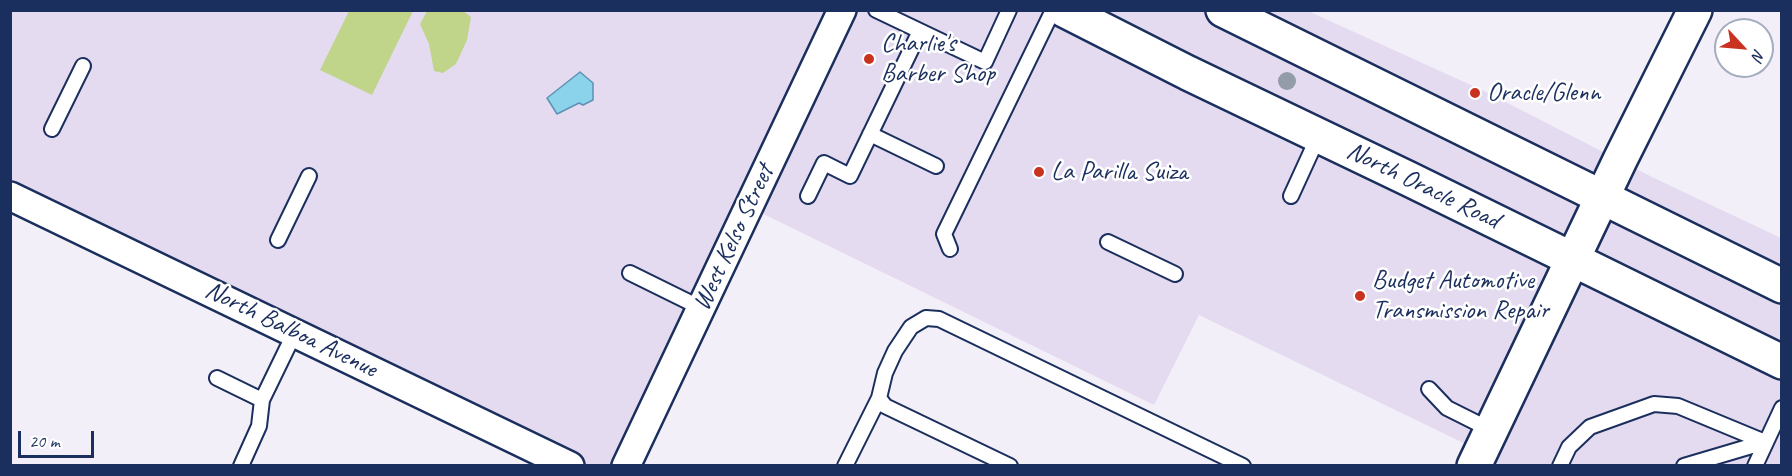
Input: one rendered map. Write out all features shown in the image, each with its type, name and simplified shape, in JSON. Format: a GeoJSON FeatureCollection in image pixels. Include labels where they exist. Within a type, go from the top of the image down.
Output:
{"type":"FeatureCollection","features":[{"type":"Feature","properties":{"kind":"main road","name":"North Oracle Road"},"geometry":{"type":"LineString","coordinates":[[1064,10],[1318,137],[1782,362]]}},
{"type":"Feature","properties":{"kind":"main road"},"geometry":{"type":"LineString","coordinates":[[1474,465],[1623,153],[1695,10]]}},
{"type":"Feature","properties":{"kind":"main road"},"geometry":{"type":"LineString","coordinates":[[1239,14],[1782,285]]}},
{"type":"Feature","properties":{"kind":"street","name":"West Kelso Street"},"geometry":{"type":"LineString","coordinates":[[626,465],[842,10]]}},
{"type":"Feature","properties":{"kind":"street","name":"North Balboa Avenue"},"geometry":{"type":"LineString","coordinates":[[10,196],[570,465]]}},
{"type":"Feature","properties":{"kind":"lane"},"geometry":{"type":"LineString","coordinates":[[876,10],[985,62],[1009,10]]}},
{"type":"Feature","properties":{"kind":"lane"},"geometry":{"type":"LineString","coordinates":[[905,24],[912,10]]}},
{"type":"Feature","properties":{"kind":"lane"},"geometry":{"type":"LineString","coordinates":[[950,249],[944,234],[1053,10]]}},
{"type":"Feature","properties":{"kind":"lane"},"geometry":{"type":"LineString","coordinates":[[808,196],[824,163],[850,176],[920,32]]}},
{"type":"Feature","properties":{"kind":"lane"},"geometry":{"type":"LineString","coordinates":[[52,129],[83,66]]}},
{"type":"Feature","properties":{"kind":"lane"},"geometry":{"type":"LineString","coordinates":[[870,134],[936,166]]}},
{"type":"Feature","properties":{"kind":"lane"},"geometry":{"type":"LineString","coordinates":[[1291,196],[1318,137]]}},
{"type":"Feature","properties":{"kind":"lane"},"geometry":{"type":"LineString","coordinates":[[278,240],[309,176]]}},
{"type":"Feature","properties":{"kind":"lane"},"geometry":{"type":"LineString","coordinates":[[1108,242],[1175,274]]}},
{"type":"Feature","properties":{"kind":"lane"},"geometry":{"type":"LineString","coordinates":[[630,273],[701,308]]}},
{"type":"Feature","properties":{"kind":"lane"},"geometry":{"type":"LineString","coordinates":[[844,465],[879,398],[885,373],[895,351],[911,327],[926,318],[939,319],[1243,465]]}},
{"type":"Feature","properties":{"kind":"lane"},"geometry":{"type":"LineString","coordinates":[[241,465],[259,426],[262,400],[295,332]]}},
{"type":"Feature","properties":{"kind":"lane"},"geometry":{"type":"LineString","coordinates":[[217,378],[262,400]]}},
{"type":"Feature","properties":{"kind":"lane"},"geometry":{"type":"LineString","coordinates":[[1429,389],[1447,408],[1491,430]]}},
{"type":"Feature","properties":{"kind":"lane"},"geometry":{"type":"LineString","coordinates":[[879,398],[885,406],[1010,465]]}},
{"type":"Feature","properties":{"kind":"lane"},"geometry":{"type":"LineString","coordinates":[[1560,465],[1569,447],[1590,427],[1654,404],[1678,406],[1766,442]]}},
{"type":"Feature","properties":{"kind":"lane"},"geometry":{"type":"LineString","coordinates":[[1755,465],[1782,408]]}},
{"type":"Feature","properties":{"kind":"lane"},"geometry":{"type":"LineString","coordinates":[[1684,465],[1766,442]]}},
{"type":"Feature","properties":{"kind":"shaded area"},"geometry":{"type":"Polygon","coordinates":[[[10,11],[1308,11],[1484,91],[1654,178],[1781,238],[1781,465],[1474,465],[1480,451],[1199,315],[1154,405],[749,207],[626,465],[570,465],[11,196],[10,11]]]}},
{"type":"Feature","properties":{"kind":"green space"},"geometry":{"type":"Polygon","coordinates":[[[349,11],[413,11],[372,95],[320,70],[349,11]]]}},
{"type":"Feature","properties":{"kind":"green space"},"geometry":{"type":"Polygon","coordinates":[[[427,11],[463,11],[471,17],[467,40],[456,64],[443,73],[434,71],[429,44],[420,24],[427,11]]]}},
{"type":"Feature","properties":{"kind":"water"},"geometry":{"type":"Polygon","coordinates":[[[580,72],[593,83],[593,100],[583,105],[579,103],[557,114],[547,98],[580,72]]]}},
{"type":"Feature","properties":{"kind":"place","name":"Charlie's Barber Shop"},"geometry":{"type":"Point","coordinates":[869,59]}},
{"type":"Feature","properties":{"kind":"place","name":"Oracle/Glenn"},"geometry":{"type":"Point","coordinates":[1475,93]}},
{"type":"Feature","properties":{"kind":"place","name":"La Parilla Suiza"},"geometry":{"type":"Point","coordinates":[1039,172]}},
{"type":"Feature","properties":{"kind":"place","name":"Budget Automotive Transmission Repair"},"geometry":{"type":"Point","coordinates":[1360,296]}}]}
